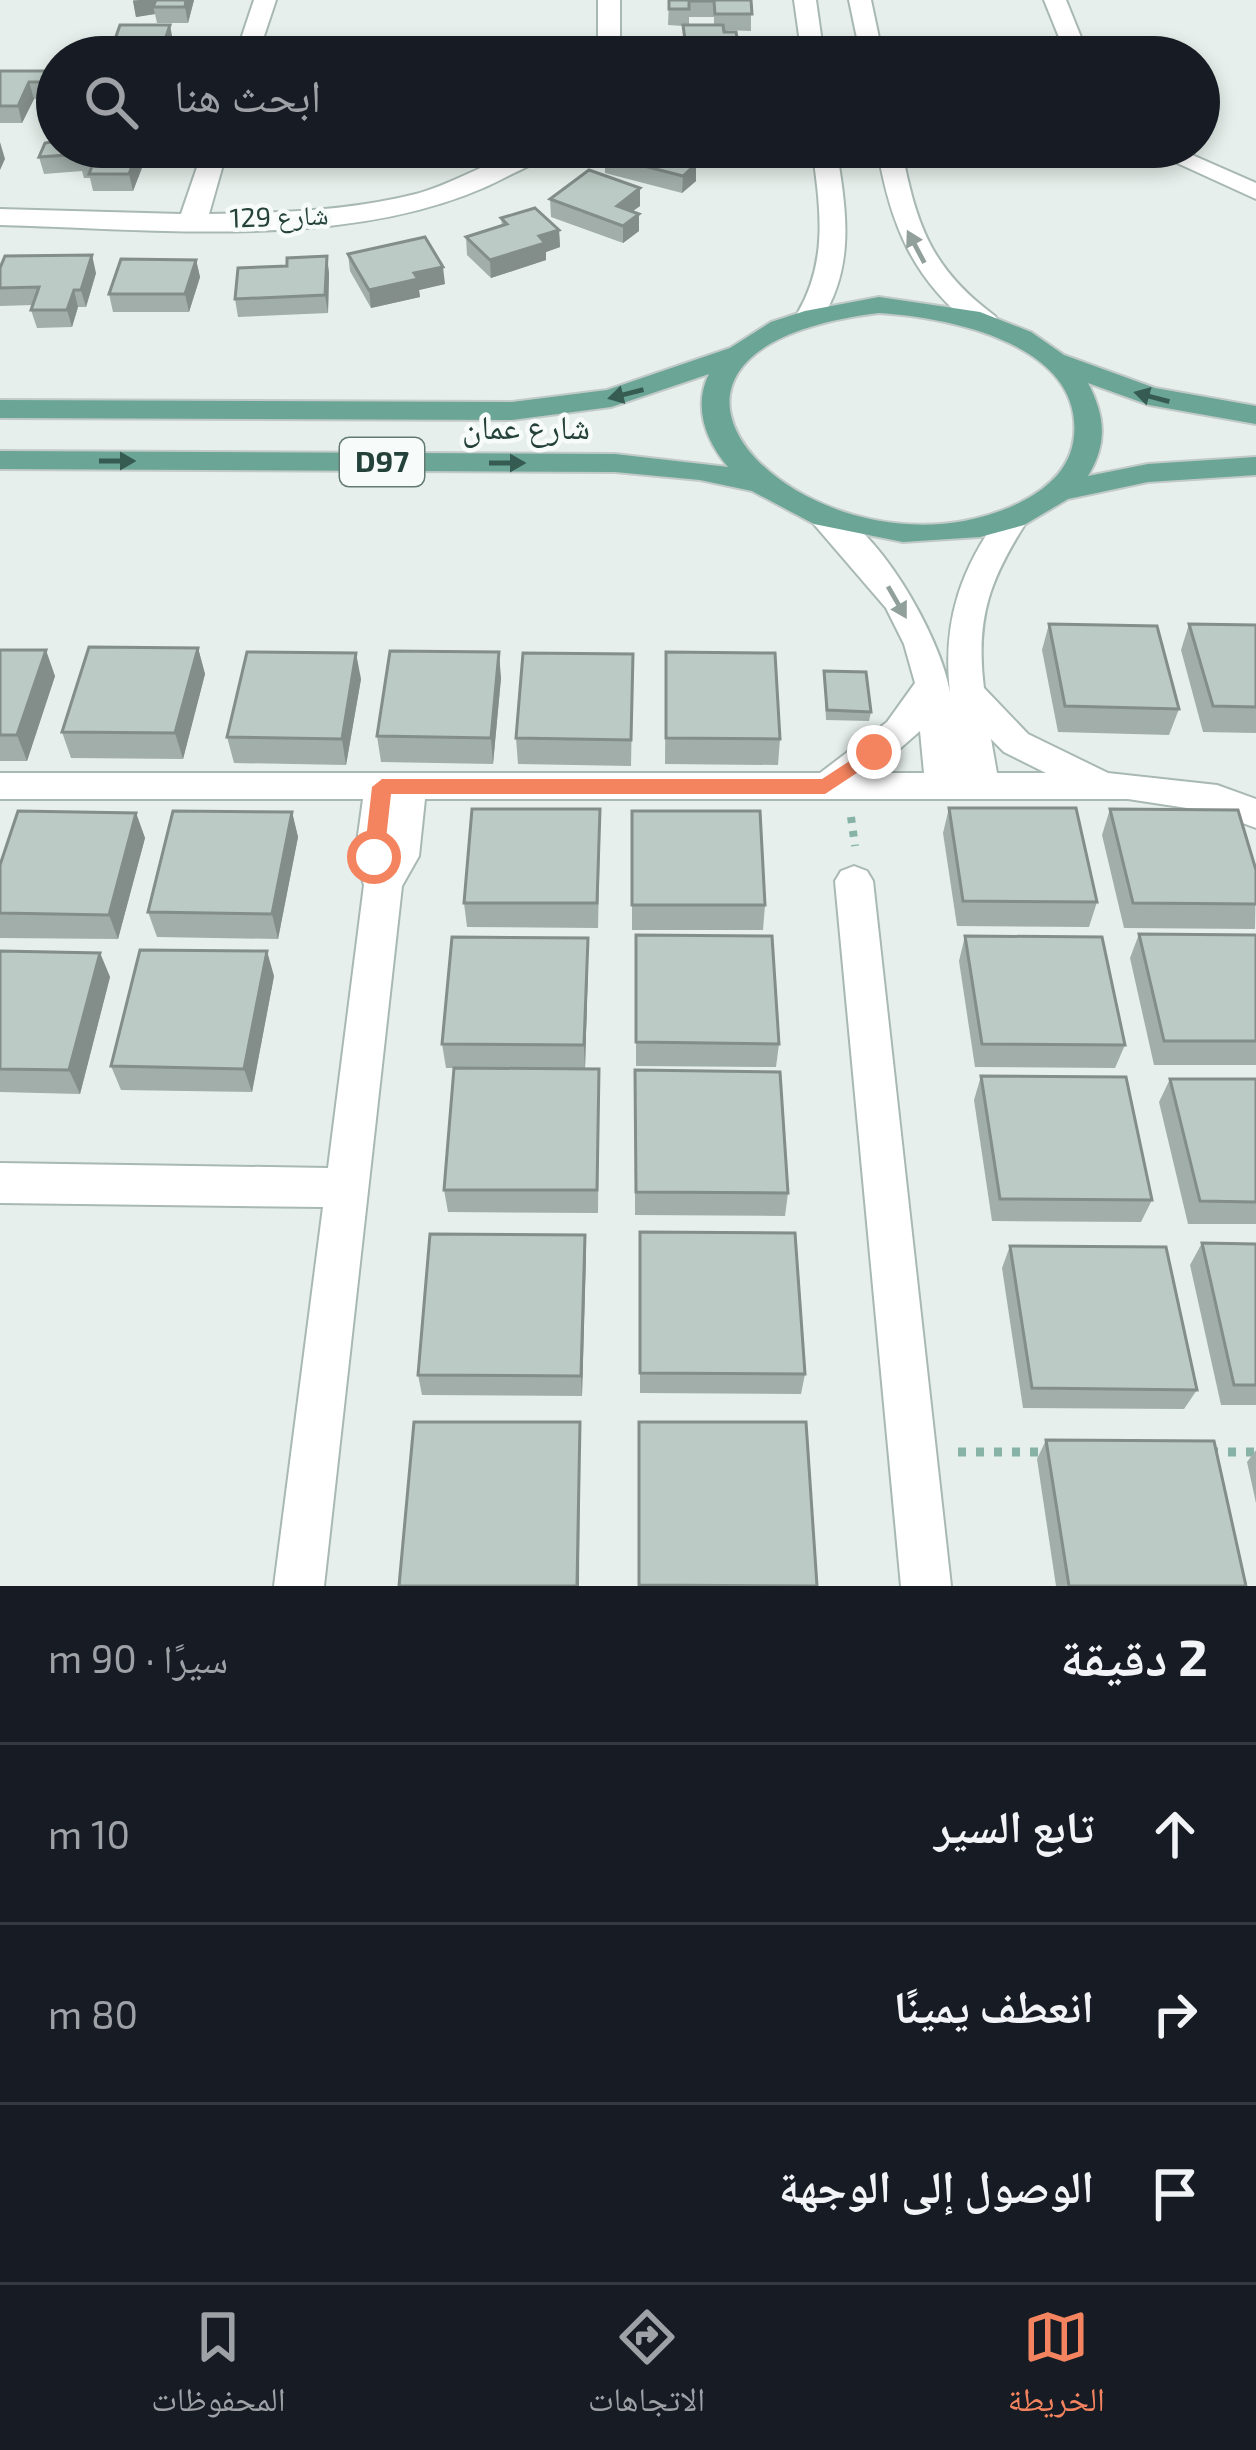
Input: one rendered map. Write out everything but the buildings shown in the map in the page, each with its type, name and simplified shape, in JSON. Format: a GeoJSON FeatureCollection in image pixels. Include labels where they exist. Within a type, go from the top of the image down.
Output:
{"type":"FeatureCollection","features":[{"type":"Feature","properties":{"kind":"main road"},"geometry":{"type":"LineString","coordinates":[[1061,491],[1082,466],[1092,439],[1090,412],[1076,384],[1053,360],[986,322],[915,307],[844,308],[811,314],[756,338],[736,355],[721,379],[715,405],[720,432],[736,459],[763,484],[821,514],[856,525],[917,532],[978,527],[1014,518],[1061,491],[1148,473],[1256,466]]}},
{"type":"Feature","properties":{"kind":"main road","name":"شارع عمان"},"geometry":{"type":"LineString","coordinates":[[0,409],[512,411],[626,394],[736,355]]}},
{"type":"Feature","properties":{"kind":"main road"},"geometry":{"type":"LineString","coordinates":[[1053,360],[1149,396],[1256,415]]}},
{"type":"Feature","properties":{"kind":"main road","name":"شارع عمان"},"geometry":{"type":"LineString","coordinates":[[0,460],[615,463],[700,471],[763,484]]}},
{"type":"Feature","properties":{"kind":"street"},"geometry":{"type":"LineString","coordinates":[[253,36],[266,0]]}},
{"type":"Feature","properties":{"kind":"street"},"geometry":{"type":"LineString","coordinates":[[609,0],[609,36]]}},
{"type":"Feature","properties":{"kind":"street"},"geometry":{"type":"LineString","coordinates":[[805,0],[810,36]]}},
{"type":"Feature","properties":{"kind":"street"},"geometry":{"type":"LineString","coordinates":[[860,0],[868,36]]}},
{"type":"Feature","properties":{"kind":"street"},"geometry":{"type":"LineString","coordinates":[[1054,0],[1069,36]]}},
{"type":"Feature","properties":{"kind":"street"},"geometry":{"type":"LineString","coordinates":[[192,219],[209,168]]}},
{"type":"Feature","properties":{"kind":"street","name":"شارع 129"},"geometry":{"type":"LineString","coordinates":[[0,217],[304,219],[403,205],[466,187],[504,168]]}},
{"type":"Feature","properties":{"kind":"street"},"geometry":{"type":"LineString","coordinates":[[811,314],[830,280],[836,244],[827,168]]}},
{"type":"Feature","properties":{"kind":"street"},"geometry":{"type":"LineString","coordinates":[[893,168],[902,218],[917,253],[946,290],[986,322]]}},
{"type":"Feature","properties":{"kind":"street"},"geometry":{"type":"LineString","coordinates":[[1202,168],[1256,192]]}},
{"type":"Feature","properties":{"kind":"street"},"geometry":{"type":"LineString","coordinates":[[821,514],[886,583],[914,631],[930,686],[943,786]]}},
{"type":"Feature","properties":{"kind":"street"},"geometry":{"type":"LineString","coordinates":[[981,786],[962,627],[993,542],[1014,518]]}},
{"type":"Feature","properties":{"kind":"street"},"geometry":{"type":"LineString","coordinates":[[825,787],[897,735],[923,704],[930,686]]}},
{"type":"Feature","properties":{"kind":"street"},"geometry":{"type":"LineString","coordinates":[[967,692],[1016,743],[1118,786],[1217,799],[1256,814]]}},
{"type":"Feature","properties":{"kind":"street"},"geometry":{"type":"LineString","coordinates":[[0,786],[1118,786],[1193,777],[1256,789]]}},
{"type":"Feature","properties":{"kind":"street"},"geometry":{"type":"LineString","coordinates":[[299,1586],[383,886],[400,856],[396,787]]}},
{"type":"Feature","properties":{"kind":"street"},"geometry":{"type":"LineString","coordinates":[[854,880],[926,1586]]}},
{"type":"Feature","properties":{"kind":"street"},"geometry":{"type":"LineString","coordinates":[[0,1183],[347,1188]]}},
{"type":"Feature","properties":{"kind":"path"},"geometry":{"type":"LineString","coordinates":[[913,1451],[1073,1452]]}},
{"type":"Feature","properties":{"kind":"path"},"geometry":{"type":"LineString","coordinates":[[1187,1452],[1256,1452]]}},
{"type":"Feature","properties":{"kind":"route"},"geometry":{"type":"LineString","coordinates":[[374,857],[382,787],[825,787],[874,752]]}}]}
